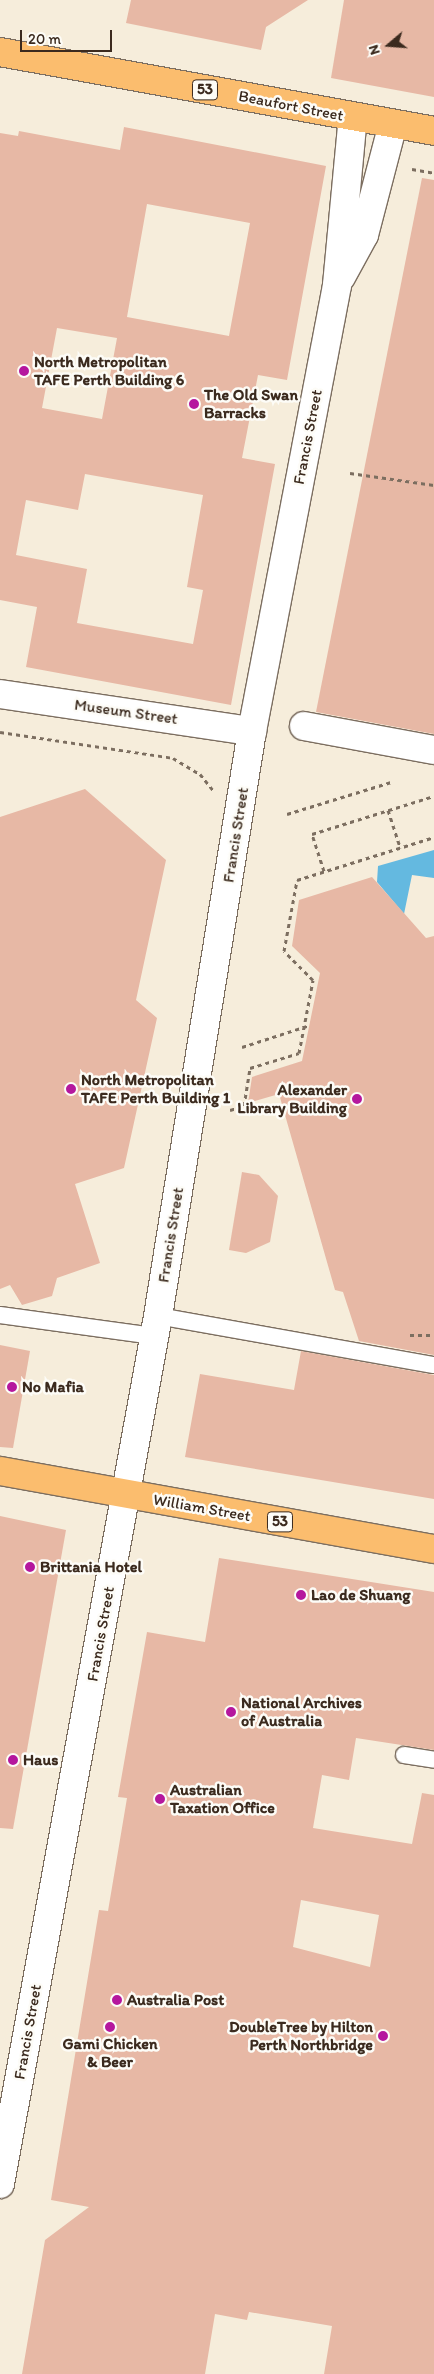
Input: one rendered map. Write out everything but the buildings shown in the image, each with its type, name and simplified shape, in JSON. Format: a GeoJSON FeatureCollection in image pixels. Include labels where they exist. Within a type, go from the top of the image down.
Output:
{"type":"FeatureCollection","features":[{"type":"Feature","properties":{"kind":"main road","name":"Beaufort Street"},"geometry":{"type":"LineString","coordinates":[[0,52],[434,132]]}},
{"type":"Feature","properties":{"kind":"main road","name":"William Street"},"geometry":{"type":"LineString","coordinates":[[0,1471],[434,1549]]}},
{"type":"Feature","properties":{"kind":"street","name":"Francis Street"},"geometry":{"type":"LineString","coordinates":[[0,2184],[156,1326],[252,731],[337,285],[353,118]]}},
{"type":"Feature","properties":{"kind":"street","name":"Francis Street"},"geometry":{"type":"LineString","coordinates":[[337,285],[364,235],[393,124]]}},
{"type":"Feature","properties":{"kind":"street","name":"Museum Street"},"geometry":{"type":"LineString","coordinates":[[0,694],[252,731]]}},
{"type":"Feature","properties":{"kind":"street"},"geometry":{"type":"LineString","coordinates":[[304,726],[434,750]]}},
{"type":"Feature","properties":{"kind":"lane"},"geometry":{"type":"LineString","coordinates":[[0,1315],[156,1326],[434,1365]]}},
{"type":"Feature","properties":{"kind":"lane"},"geometry":{"type":"LineString","coordinates":[[404,1755],[434,1760]]}},
{"type":"Feature","properties":{"kind":"path"},"geometry":{"type":"LineString","coordinates":[[350,473],[434,485]]}},
{"type":"Feature","properties":{"kind":"path"},"geometry":{"type":"LineString","coordinates":[[0,732],[173,758],[200,774],[213,790]]}},
{"type":"Feature","properties":{"kind":"path"},"geometry":{"type":"LineString","coordinates":[[287,814],[391,782]]}},
{"type":"Feature","properties":{"kind":"path"},"geometry":{"type":"LineString","coordinates":[[324,872],[312,834],[434,796]]}},
{"type":"Feature","properties":{"kind":"path"},"geometry":{"type":"LineString","coordinates":[[388,810],[400,848]]}},
{"type":"Feature","properties":{"kind":"path"},"geometry":{"type":"LineString","coordinates":[[230,1110],[244,1106],[250,1068],[299,1053],[313,980],[284,952],[297,880],[434,838]]}},
{"type":"Feature","properties":{"kind":"path"},"geometry":{"type":"LineString","coordinates":[[242,1047],[310,1025]]}},
{"type":"Feature","properties":{"kind":"water"},"geometry":{"type":"Polygon","coordinates":[[[434,850],[434,878],[412,875],[404,914],[377,882],[378,866],[434,850]]]}},
{"type":"Feature","properties":{"kind":"place","name":"North Metropolitan TAFE Perth Building 6"},"geometry":{"type":"Point","coordinates":[24,371]}},
{"type":"Feature","properties":{"kind":"place","name":"The Old Swan Barracks"},"geometry":{"type":"Point","coordinates":[194,404]}},
{"type":"Feature","properties":{"kind":"place","name":"North Metropolitan TAFE Perth Building 1"},"geometry":{"type":"Point","coordinates":[71,1089]}},
{"type":"Feature","properties":{"kind":"place","name":"Alexander Library Building"},"geometry":{"type":"Point","coordinates":[357,1099]}},
{"type":"Feature","properties":{"kind":"place","name":"No Mafia"},"geometry":{"type":"Point","coordinates":[12,1387]}},
{"type":"Feature","properties":{"kind":"place","name":"Brittania Hotel"},"geometry":{"type":"Point","coordinates":[30,1567]}},
{"type":"Feature","properties":{"kind":"place","name":"Lao de Shuang"},"geometry":{"type":"Point","coordinates":[301,1595]}},
{"type":"Feature","properties":{"kind":"place","name":"National Archives of Australia"},"geometry":{"type":"Point","coordinates":[231,1712]}},
{"type":"Feature","properties":{"kind":"place","name":"Haus"},"geometry":{"type":"Point","coordinates":[13,1760]}},
{"type":"Feature","properties":{"kind":"place","name":"Australian Taxation Office"},"geometry":{"type":"Point","coordinates":[160,1799]}},
{"type":"Feature","properties":{"kind":"place","name":"Australia Post"},"geometry":{"type":"Point","coordinates":[117,2000]}},
{"type":"Feature","properties":{"kind":"place","name":"Gami Chicken & Beer"},"geometry":{"type":"Point","coordinates":[110,2027]}},
{"type":"Feature","properties":{"kind":"place","name":"DoubleTree by Hilton Perth Northbridge"},"geometry":{"type":"Point","coordinates":[383,2036]}}]}
